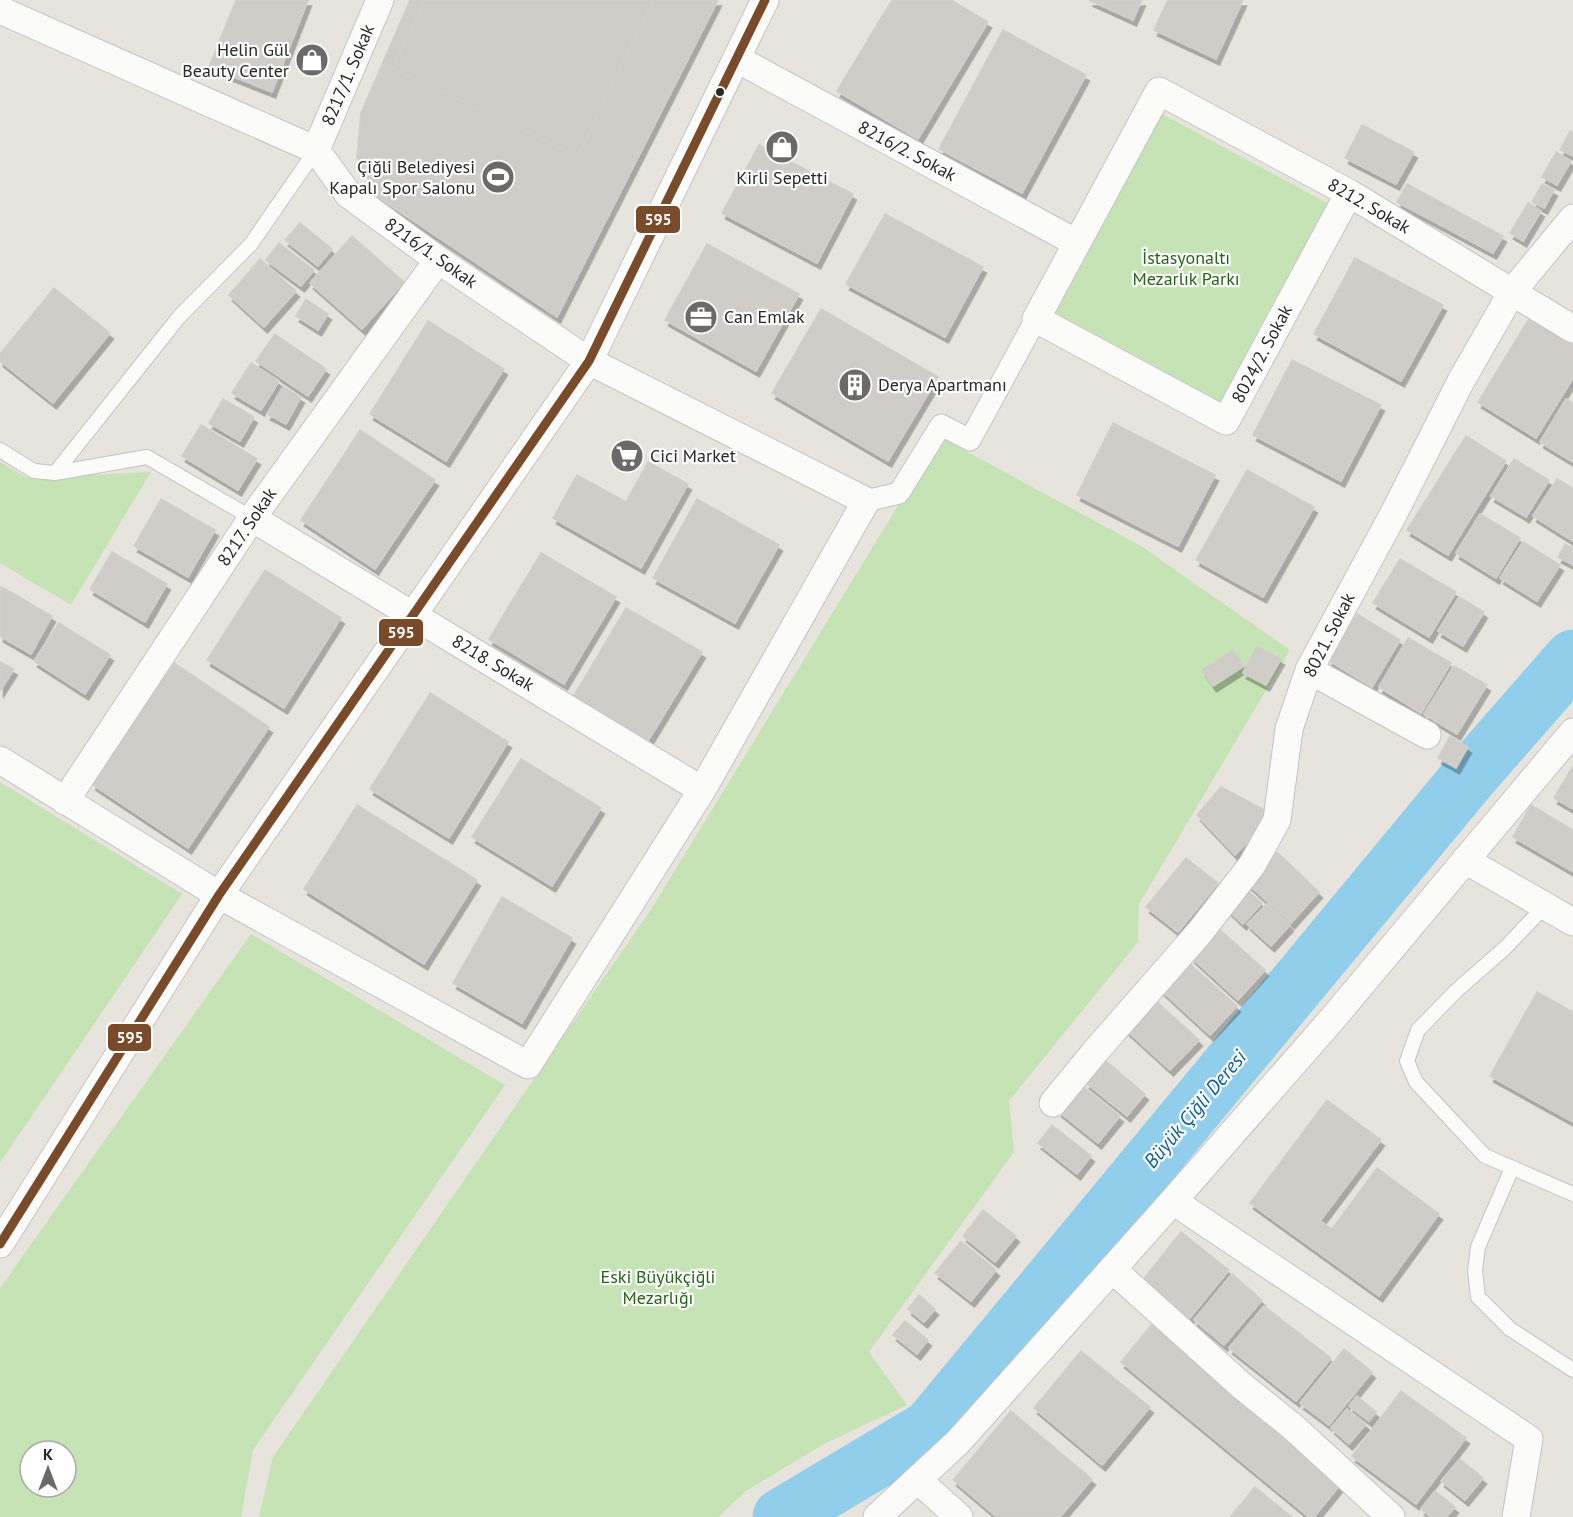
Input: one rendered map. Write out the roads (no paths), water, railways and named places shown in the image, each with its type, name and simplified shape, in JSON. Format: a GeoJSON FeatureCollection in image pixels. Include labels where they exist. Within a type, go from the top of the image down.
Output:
{"type":"FeatureCollection","features":[{"type":"Feature","properties":{"kind":"street","name":"8217/1. Sokak"},"geometry":{"type":"LineString","coordinates":[[316,150],[380,0]]}},
{"type":"Feature","properties":{"kind":"street"},"geometry":{"type":"LineString","coordinates":[[0,1244],[219,895],[589,361],[765,0]]}},
{"type":"Feature","properties":{"kind":"street"},"geometry":{"type":"LineString","coordinates":[[0,10],[316,150]]}},
{"type":"Feature","properties":{"kind":"street","name":"8216/2. Sokak"},"geometry":{"type":"LineString","coordinates":[[737,59],[1077,243]]}},
{"type":"Feature","properties":{"kind":"street","name":"8212. Sokak"},"geometry":{"type":"LineString","coordinates":[[1077,243],[1159,91],[1349,193],[1573,329]]}},
{"type":"Feature","properties":{"kind":"street","name":"8216/1. Sokak"},"geometry":{"type":"LineString","coordinates":[[316,150],[348,194],[438,260],[589,361],[866,501]]}},
{"type":"Feature","properties":{"kind":"street","name":"8024/2. Sokak"},"geometry":{"type":"LineString","coordinates":[[1036,319],[1226,421],[1349,193]]}},
{"type":"Feature","properties":{"kind":"street","name":"8021. Sokak"},"geometry":{"type":"LineString","coordinates":[[1053,1103],[1200,932],[1252,865],[1277,820],[1289,729],[1309,670],[1394,513],[1461,381],[1512,292],[1573,218]]}},
{"type":"Feature","properties":{"kind":"street"},"geometry":{"type":"LineString","coordinates":[[0,760],[219,895],[528,1065],[702,790],[866,501],[899,493],[941,425],[970,440],[1077,243]]}},
{"type":"Feature","properties":{"kind":"street","name":"8217. Sokak"},"geometry":{"type":"LineString","coordinates":[[65,801],[252,518],[438,260]]}},
{"type":"Feature","properties":{"kind":"street","name":"8218. Sokak"},"geometry":{"type":"LineString","coordinates":[[252,518],[702,790]]}},
{"type":"Feature","properties":{"kind":"street"},"geometry":{"type":"LineString","coordinates":[[1309,670],[1427,735]]}},
{"type":"Feature","properties":{"kind":"street"},"geometry":{"type":"LineString","coordinates":[[878,1517],[958,1442],[1173,1201],[1334,1017],[1573,732]]}},
{"type":"Feature","properties":{"kind":"street"},"geometry":{"type":"LineString","coordinates":[[1465,860],[1573,922]]}},
{"type":"Feature","properties":{"kind":"street"},"geometry":{"type":"LineString","coordinates":[[1173,1201],[1529,1439],[1516,1517]]}},
{"type":"Feature","properties":{"kind":"street"},"geometry":{"type":"LineString","coordinates":[[1112,1269],[1242,1386],[1293,1427],[1374,1512]]}},
{"type":"Feature","properties":{"kind":"street"},"geometry":{"type":"LineString","coordinates":[[918,1480],[959,1517]]}},
{"type":"Feature","properties":{"kind":"lane"},"geometry":{"type":"LineString","coordinates":[[55,473],[179,317],[252,244],[316,150]]}},
{"type":"Feature","properties":{"kind":"lane"},"geometry":{"type":"LineString","coordinates":[[0,450],[34,471],[55,473],[147,458],[252,518]]}},
{"type":"Feature","properties":{"kind":"lane"},"geometry":{"type":"LineString","coordinates":[[1545,906],[1505,948],[1456,991],[1418,1030],[1407,1062],[1416,1082],[1485,1156],[1573,1194]]}},
{"type":"Feature","properties":{"kind":"lane"},"geometry":{"type":"LineString","coordinates":[[1512,1168],[1478,1247],[1475,1271],[1478,1297],[1510,1329],[1573,1370]]}},
{"type":"Feature","properties":{"kind":"waterway","name":"Büyük Çiğli Deresi"},"geometry":{"type":"LineString","coordinates":[[781,1517],[930,1428],[1468,778],[1573,658]]}},
{"type":"Feature","properties":{"kind":"place","name":"Helin Gül Beauty Center"},"geometry":{"type":"Point","coordinates":[312,60]}},
{"type":"Feature","properties":{"kind":"place","name":"Kirli Sepetti"},"geometry":{"type":"Point","coordinates":[782,147]}},
{"type":"Feature","properties":{"kind":"place","name":"Çiğli Belediyesi Kapalı Spor Salonu"},"geometry":{"type":"Point","coordinates":[498,177]}},
{"type":"Feature","properties":{"kind":"place","name":"Can Emlak"},"geometry":{"type":"Point","coordinates":[701,317]}},
{"type":"Feature","properties":{"kind":"place","name":"Derya Apartmanı"},"geometry":{"type":"Point","coordinates":[855,385]}},
{"type":"Feature","properties":{"kind":"place","name":"Cici Market"},"geometry":{"type":"Point","coordinates":[627,456]}},
{"type":"Feature","properties":{"kind":"park label","name":"İstasyonaltı Mezarlık Parkı"},"geometry":{"type":"Point","coordinates":[1186,268]}},
{"type":"Feature","properties":{"kind":"park label","name":"Eski Büyükçiğli Mezarlığı"},"geometry":{"type":"Point","coordinates":[658,1287]}}]}
